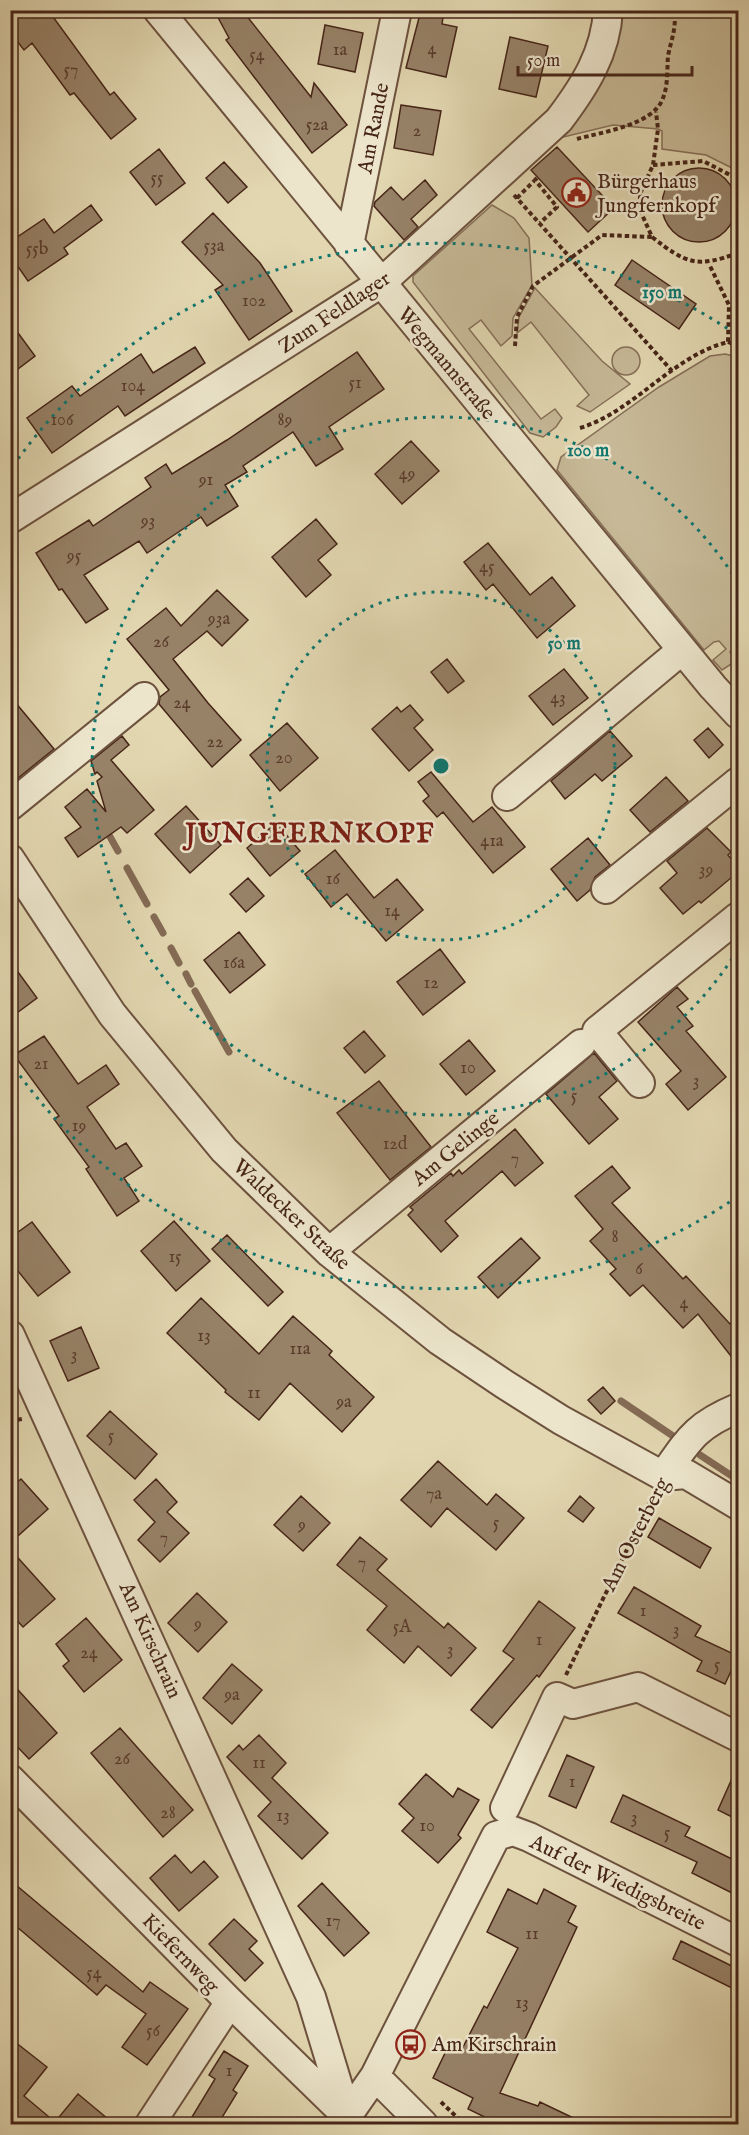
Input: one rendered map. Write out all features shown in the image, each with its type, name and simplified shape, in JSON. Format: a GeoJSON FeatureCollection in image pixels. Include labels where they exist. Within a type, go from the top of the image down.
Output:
{"type":"FeatureCollection","features":[{"type":"Feature","properties":{"kind":"street","name":"Wegmannstraße"},"geometry":{"type":"LineString","coordinates":[[158,10],[682,650],[738,714]]}},
{"type":"Feature","properties":{"kind":"street","name":"Am Rande"},"geometry":{"type":"LineString","coordinates":[[349,244],[397,10]]}},
{"type":"Feature","properties":{"kind":"street","name":"Zum Feldlager"},"geometry":{"type":"LineString","coordinates":[[10,519],[381,284],[559,120],[582,90],[598,58],[607,27],[608,10]]}},
{"type":"Feature","properties":{"kind":"street"},"geometry":{"type":"LineString","coordinates":[[507,796],[682,650]]}},
{"type":"Feature","properties":{"kind":"street"},"geometry":{"type":"LineString","coordinates":[[10,806],[144,697]]}},
{"type":"Feature","properties":{"kind":"street"},"geometry":{"type":"LineString","coordinates":[[606,889],[738,782]]}},
{"type":"Feature","properties":{"kind":"street","name":"Waldecker Straße"},"geometry":{"type":"LineString","coordinates":[[14,874],[112,1014],[224,1150],[329,1252],[440,1341],[504,1384],[561,1420],[663,1476]]}},
{"type":"Feature","properties":{"kind":"street"},"geometry":{"type":"LineString","coordinates":[[640,1083],[597,1031],[738,917]]}},
{"type":"Feature","properties":{"kind":"street","name":"Am Gelinge"},"geometry":{"type":"LineString","coordinates":[[329,1252],[581,1044]]}},
{"type":"Feature","properties":{"kind":"street","name":"Am Kirschrain"},"geometry":{"type":"LineString","coordinates":[[10,1335],[311,1997],[351,2120]]}},
{"type":"Feature","properties":{"kind":"street","name":"Am Osterberg"},"geometry":{"type":"LineString","coordinates":[[663,1476],[691,1438],[710,1420],[738,1408]]}},
{"type":"Feature","properties":{"kind":"street"},"geometry":{"type":"LineString","coordinates":[[663,1476],[686,1474],[738,1504]]}},
{"type":"Feature","properties":{"kind":"street"},"geometry":{"type":"LineString","coordinates":[[505,1808],[559,1691],[573,1704],[638,1687],[738,1737]]}},
{"type":"Feature","properties":{"kind":"street","name":"Kiefernweg"},"geometry":{"type":"LineString","coordinates":[[10,1779],[230,2002],[351,2120]]}},
{"type":"Feature","properties":{"kind":"street","name":"Auf der Wiedigsbreite"},"geometry":{"type":"LineString","coordinates":[[375,2076],[495,1836],[513,1831],[529,1837],[738,1942]]}},
{"type":"Feature","properties":{"kind":"street"},"geometry":{"type":"LineString","coordinates":[[150,2124],[230,2002]]}},
{"type":"Feature","properties":{"kind":"street"},"geometry":{"type":"LineString","coordinates":[[351,2120],[375,2076],[423,2124]]}},
{"type":"Feature","properties":{"kind":"path"},"geometry":{"type":"LineString","coordinates":[[674,10],[676,24],[669,53],[663,98],[656,112],[658,129],[653,165],[640,194],[640,210],[652,237],[678,257],[709,264],[738,253]]}},
{"type":"Feature","properties":{"kind":"path"},"geometry":{"type":"LineString","coordinates":[[576,140],[629,125],[656,112]]}},
{"type":"Feature","properties":{"kind":"path"},"geometry":{"type":"LineString","coordinates":[[653,165],[703,161],[738,179]]}},
{"type":"Feature","properties":{"kind":"path"},"geometry":{"type":"LineString","coordinates":[[537,177],[535,180],[556,207],[540,224]]}},
{"type":"Feature","properties":{"kind":"path"},"geometry":{"type":"LineString","coordinates":[[517,198],[531,184]]}},
{"type":"Feature","properties":{"kind":"path"},"geometry":{"type":"LineString","coordinates":[[510,190],[672,371]]}},
{"type":"Feature","properties":{"kind":"path"},"geometry":{"type":"LineString","coordinates":[[515,346],[517,317],[533,286],[602,235],[652,237]]}},
{"type":"Feature","properties":{"kind":"path"},"geometry":{"type":"LineString","coordinates":[[709,264],[729,305],[728,342]]}},
{"type":"Feature","properties":{"kind":"path"},"geometry":{"type":"LineString","coordinates":[[580,428],[601,422],[707,347],[728,342],[738,346]]}},
{"type":"Feature","properties":{"kind":"path","name":"Am Osterberg"},"geometry":{"type":"LineString","coordinates":[[559,1691],[663,1476]]}},
{"type":"Feature","properties":{"kind":"shaded area"},"geometry":{"type":"Polygon","coordinates":[[[608,11],[738,11],[738,171],[706,155],[662,149],[662,131],[658,129],[613,125],[551,140],[608,11]]]}},
{"type":"Feature","properties":{"kind":"shaded area"},"geometry":{"type":"Polygon","coordinates":[[[492,205],[514,218],[529,238],[532,285],[513,318],[512,336],[501,346],[481,320],[469,329],[541,419],[555,409],[562,418],[556,427],[543,437],[530,433],[413,282],[413,276],[492,205]]]}},
{"type":"Feature","properties":{"kind":"shaded area"},"geometry":{"type":"Polygon","coordinates":[[[535,288],[602,361],[630,384],[590,412],[577,406],[589,395],[531,322],[517,333],[519,317],[535,288]]]}},
{"type":"Feature","properties":{"kind":"shaded area"},"geometry":{"type":"Polygon","coordinates":[[[626,347],[636,351],[640,361],[636,371],[626,375],[616,371],[612,361],[616,351],[626,347]]]}},
{"type":"Feature","properties":{"kind":"shaded area"},"geometry":{"type":"Polygon","coordinates":[[[725,354],[738,357],[738,631],[733,639],[738,647],[730,652],[736,661],[722,670],[713,660],[726,649],[719,641],[704,650],[557,470],[561,457],[659,387],[710,356],[725,354]]]}},
{"type":"Feature","properties":{"kind":"building"},"geometry":{"type":"Polygon","coordinates":[[[26,10],[48,10],[110,95],[114,92],[136,119],[111,139],[74,93],[70,95],[32,43],[24,50],[10,32],[10,22],[26,10]]]}},
{"type":"Feature","properties":{"kind":"building"},"geometry":{"type":"Polygon","coordinates":[[[214,10],[242,10],[311,97],[314,83],[347,125],[312,153],[226,40],[229,38],[214,10]]]}},
{"type":"Feature","properties":{"kind":"building"},"geometry":{"type":"Polygon","coordinates":[[[421,10],[444,10],[442,24],[457,27],[446,77],[406,68],[421,10]]]}},
{"type":"Feature","properties":{"kind":"building"},"geometry":{"type":"Polygon","coordinates":[[[325,25],[363,33],[355,72],[318,64],[325,25]]]}},
{"type":"Feature","properties":{"kind":"building"},"geometry":{"type":"Polygon","coordinates":[[[510,37],[548,46],[536,97],[499,89],[510,37]]]}},
{"type":"Feature","properties":{"kind":"building"},"geometry":{"type":"Polygon","coordinates":[[[401,105],[441,111],[433,155],[394,148],[401,105]]]}},
{"type":"Feature","properties":{"kind":"building","name":"Bürgerhaus Jungfernkopf"},"geometry":{"type":"Polygon","coordinates":[[[557,147],[614,208],[588,232],[531,170],[557,147]]]}},
{"type":"Feature","properties":{"kind":"building"},"geometry":{"type":"Polygon","coordinates":[[[159,149],[185,183],[156,205],[130,172],[159,149]]]}},
{"type":"Feature","properties":{"kind":"building"},"geometry":{"type":"Polygon","coordinates":[[[224,162],[247,187],[228,203],[206,178],[224,162]]]}},
{"type":"Feature","properties":{"kind":"building"},"geometry":{"type":"Polygon","coordinates":[[[699,168],[720,174],[730,184],[736,205],[730,226],[720,236],[699,242],[678,236],[668,226],[662,205],[668,184],[678,174],[699,168]]]}},
{"type":"Feature","properties":{"kind":"building"},"geometry":{"type":"Polygon","coordinates":[[[425,180],[437,195],[411,219],[418,227],[404,240],[374,206],[375,202],[391,187],[403,200],[425,180]]]}},
{"type":"Feature","properties":{"kind":"building"},"geometry":{"type":"Polygon","coordinates":[[[91,205],[102,220],[64,248],[68,254],[28,281],[10,255],[10,242],[44,219],[54,233],[91,205]]]}},
{"type":"Feature","properties":{"kind":"building"},"geometry":{"type":"Polygon","coordinates":[[[213,213],[260,263],[292,311],[249,340],[215,290],[223,285],[182,242],[213,213]]]}},
{"type":"Feature","properties":{"kind":"building"},"geometry":{"type":"Polygon","coordinates":[[[632,260],[696,304],[679,329],[615,285],[632,260]]]}},
{"type":"Feature","properties":{"kind":"building"},"geometry":{"type":"Polygon","coordinates":[[[10,322],[35,356],[10,375],[10,322]]]}},
{"type":"Feature","properties":{"kind":"building"},"geometry":{"type":"Polygon","coordinates":[[[195,347],[205,363],[125,416],[118,406],[52,453],[27,418],[72,386],[80,396],[141,354],[153,373],[195,347]]]}},
{"type":"Feature","properties":{"kind":"building"},"geometry":{"type":"Polygon","coordinates":[[[357,352],[384,389],[329,427],[343,449],[316,466],[293,432],[243,466],[247,472],[225,485],[238,506],[207,526],[201,517],[147,553],[139,541],[84,575],[108,609],[86,623],[62,589],[59,590],[36,553],[89,520],[93,526],[151,487],[145,478],[166,464],[172,474],[227,440],[357,352]]]}},
{"type":"Feature","properties":{"kind":"building"},"geometry":{"type":"Polygon","coordinates":[[[411,441],[439,471],[402,504],[375,474],[411,441]]]}},
{"type":"Feature","properties":{"kind":"building"},"geometry":{"type":"Polygon","coordinates":[[[316,519],[337,544],[318,560],[331,575],[306,597],[272,557],[316,519]]]}},
{"type":"Feature","properties":{"kind":"building"},"geometry":{"type":"Polygon","coordinates":[[[488,543],[530,595],[552,577],[575,606],[537,638],[493,584],[486,590],[464,562],[488,543]]]}},
{"type":"Feature","properties":{"kind":"building"},"geometry":{"type":"Polygon","coordinates":[[[217,590],[248,620],[222,646],[207,631],[173,659],[241,740],[212,767],[159,704],[160,697],[169,690],[127,639],[166,608],[181,626],[217,590]]]}},
{"type":"Feature","properties":{"kind":"building"},"geometry":{"type":"Polygon","coordinates":[[[447,659],[464,681],[448,693],[431,672],[447,659]]]}},
{"type":"Feature","properties":{"kind":"building"},"geometry":{"type":"Polygon","coordinates":[[[564,669],[588,698],[553,725],[529,696],[564,669]]]}},
{"type":"Feature","properties":{"kind":"building"},"geometry":{"type":"Polygon","coordinates":[[[10,696],[54,749],[17,779],[10,771],[10,696]]]}},
{"type":"Feature","properties":{"kind":"building"},"geometry":{"type":"Polygon","coordinates":[[[410,705],[423,720],[414,728],[433,750],[409,771],[372,729],[397,707],[401,712],[410,705]]]}},
{"type":"Feature","properties":{"kind":"building"},"geometry":{"type":"Polygon","coordinates":[[[287,723],[318,758],[280,791],[250,755],[287,723]]]}},
{"type":"Feature","properties":{"kind":"building"},"geometry":{"type":"Polygon","coordinates":[[[708,728],[723,745],[709,758],[694,740],[708,728]]]}},
{"type":"Feature","properties":{"kind":"building"},"geometry":{"type":"Polygon","coordinates":[[[610,731],[632,756],[602,781],[595,774],[565,799],[551,781],[610,731]]]}},
{"type":"Feature","properties":{"kind":"building"},"geometry":{"type":"Polygon","coordinates":[[[122,736],[129,745],[111,760],[154,810],[127,833],[121,827],[78,857],[65,838],[81,827],[65,807],[87,789],[106,812],[97,781],[102,777],[97,772],[95,774],[91,761],[122,736]]]}},
{"type":"Feature","properties":{"kind":"building"},"geometry":{"type":"Polygon","coordinates":[[[431,772],[473,822],[492,807],[525,847],[493,873],[443,812],[437,817],[423,801],[429,796],[418,782],[431,772]]]}},
{"type":"Feature","properties":{"kind":"building"},"geometry":{"type":"Polygon","coordinates":[[[666,777],[688,801],[650,832],[630,810],[666,777]]]}},
{"type":"Feature","properties":{"kind":"building"},"geometry":{"type":"Polygon","coordinates":[[[186,806],[221,845],[190,873],[155,834],[186,806]]]}},
{"type":"Feature","properties":{"kind":"building"},"geometry":{"type":"Polygon","coordinates":[[[276,823],[300,851],[270,876],[247,848],[276,823]]]}},
{"type":"Feature","properties":{"kind":"building"},"geometry":{"type":"Polygon","coordinates":[[[707,828],[731,852],[728,855],[738,867],[738,872],[701,903],[699,901],[683,914],[660,888],[677,873],[667,861],[707,828]]]}},
{"type":"Feature","properties":{"kind":"building"},"geometry":{"type":"Polygon","coordinates":[[[588,838],[610,865],[595,877],[590,890],[577,901],[551,869],[588,838]]]}},
{"type":"Feature","properties":{"kind":"building"},"geometry":{"type":"Polygon","coordinates":[[[335,850],[374,898],[397,879],[423,910],[386,941],[347,894],[331,907],[305,874],[335,850]]]}},
{"type":"Feature","properties":{"kind":"building"},"geometry":{"type":"Polygon","coordinates":[[[248,878],[264,896],[246,912],[230,894],[248,878]]]}},
{"type":"Feature","properties":{"kind":"building"},"geometry":{"type":"Polygon","coordinates":[[[239,932],[265,965],[230,993],[204,960],[239,932]]]}},
{"type":"Feature","properties":{"kind":"building"},"geometry":{"type":"Polygon","coordinates":[[[440,949],[465,982],[423,1015],[397,982],[440,949]]]}},
{"type":"Feature","properties":{"kind":"building"},"geometry":{"type":"Polygon","coordinates":[[[10,961],[37,998],[10,1018],[10,961]]]}},
{"type":"Feature","properties":{"kind":"building"},"geometry":{"type":"Polygon","coordinates":[[[677,987],[688,999],[677,1007],[693,1026],[686,1031],[726,1077],[688,1110],[666,1084],[681,1071],[638,1022],[677,987]]]}},
{"type":"Feature","properties":{"kind":"building"},"geometry":{"type":"Polygon","coordinates":[[[364,1031],[385,1056],[365,1073],[344,1048],[364,1031]]]}},
{"type":"Feature","properties":{"kind":"building"},"geometry":{"type":"Polygon","coordinates":[[[44,1036],[78,1084],[106,1065],[119,1084],[87,1107],[116,1149],[126,1143],[142,1166],[124,1178],[139,1201],[117,1216],[86,1169],[89,1167],[54,1119],[59,1116],[14,1055],[44,1036]]]}},
{"type":"Feature","properties":{"kind":"building"},"geometry":{"type":"Polygon","coordinates":[[[469,1040],[495,1071],[466,1095],[440,1064],[469,1040]]]}},
{"type":"Feature","properties":{"kind":"building"},"geometry":{"type":"Polygon","coordinates":[[[594,1053],[617,1081],[599,1097],[618,1119],[589,1144],[546,1094],[594,1053]]]}},
{"type":"Feature","properties":{"kind":"building"},"geometry":{"type":"Polygon","coordinates":[[[379,1081],[431,1147],[390,1180],[337,1113],[379,1081]]]}},
{"type":"Feature","properties":{"kind":"building"},"geometry":{"type":"Polygon","coordinates":[[[515,1129],[543,1163],[515,1186],[502,1171],[445,1221],[458,1236],[441,1252],[408,1215],[413,1210],[410,1207],[451,1173],[453,1176],[459,1170],[462,1174],[515,1129]]]}},
{"type":"Feature","properties":{"kind":"building"},"geometry":{"type":"Polygon","coordinates":[[[612,1166],[630,1188],[612,1203],[683,1279],[686,1276],[730,1324],[738,1317],[738,1365],[698,1314],[683,1328],[643,1285],[630,1296],[610,1274],[616,1269],[590,1241],[603,1229],[575,1196],[612,1166]]]}},
{"type":"Feature","properties":{"kind":"building"},"geometry":{"type":"Polygon","coordinates":[[[174,1221],[210,1261],[176,1291],[141,1251],[174,1221]]]}},
{"type":"Feature","properties":{"kind":"building"},"geometry":{"type":"Polygon","coordinates":[[[32,1222],[70,1272],[38,1296],[10,1261],[10,1238],[32,1222]]]}},
{"type":"Feature","properties":{"kind":"building"},"geometry":{"type":"Polygon","coordinates":[[[227,1235],[283,1292],[268,1306],[212,1249],[227,1235]]]}},
{"type":"Feature","properties":{"kind":"building"},"geometry":{"type":"Polygon","coordinates":[[[521,1238],[540,1258],[498,1298],[478,1277],[521,1238]]]}},
{"type":"Feature","properties":{"kind":"building"},"geometry":{"type":"Polygon","coordinates":[[[201,1298],[259,1354],[293,1316],[332,1351],[329,1355],[374,1397],[342,1432],[290,1383],[259,1420],[225,1392],[226,1390],[167,1333],[201,1298]]]}},
{"type":"Feature","properties":{"kind":"building"},"geometry":{"type":"Polygon","coordinates":[[[81,1327],[99,1368],[68,1381],[50,1341],[81,1327]]]}},
{"type":"Feature","properties":{"kind":"building"},"geometry":{"type":"Polygon","coordinates":[[[603,1387],[615,1401],[601,1414],[588,1400],[603,1387]]]}},
{"type":"Feature","properties":{"kind":"building"},"geometry":{"type":"Polygon","coordinates":[[[110,1411],[157,1454],[135,1479],[87,1436],[110,1411]]]}},
{"type":"Feature","properties":{"kind":"building"},"geometry":{"type":"Polygon","coordinates":[[[438,1461],[487,1505],[496,1494],[524,1518],[496,1550],[447,1508],[431,1527],[401,1500],[438,1461]]]}},
{"type":"Feature","properties":{"kind":"building"},"geometry":{"type":"Polygon","coordinates":[[[21,1479],[48,1509],[10,1543],[10,1488],[21,1479]]]}},
{"type":"Feature","properties":{"kind":"building"},"geometry":{"type":"Polygon","coordinates":[[[156,1479],[177,1502],[167,1512],[189,1533],[160,1562],[138,1540],[155,1522],[134,1500],[156,1479]]]}},
{"type":"Feature","properties":{"kind":"building"},"geometry":{"type":"Polygon","coordinates":[[[301,1496],[330,1523],[303,1551],[274,1525],[301,1496]]]}},
{"type":"Feature","properties":{"kind":"building"},"geometry":{"type":"Polygon","coordinates":[[[580,1496],[594,1508],[583,1522],[568,1511],[580,1496]]]}},
{"type":"Feature","properties":{"kind":"building"},"geometry":{"type":"Polygon","coordinates":[[[659,1518],[711,1548],[700,1568],[648,1537],[659,1518]]]}},
{"type":"Feature","properties":{"kind":"building"},"geometry":{"type":"Polygon","coordinates":[[[360,1537],[387,1559],[377,1570],[444,1628],[448,1623],[476,1648],[451,1676],[418,1646],[404,1663],[367,1630],[387,1606],[337,1565],[360,1537]]]}},
{"type":"Feature","properties":{"kind":"building"},"geometry":{"type":"Polygon","coordinates":[[[10,1549],[55,1599],[23,1627],[10,1613],[10,1599],[18,1593],[10,1584],[10,1549]]]}},
{"type":"Feature","properties":{"kind":"building"},"geometry":{"type":"Polygon","coordinates":[[[634,1587],[701,1626],[695,1636],[738,1656],[725,1684],[697,1671],[702,1661],[618,1613],[634,1587]]]}},
{"type":"Feature","properties":{"kind":"building"},"geometry":{"type":"Polygon","coordinates":[[[197,1593],[227,1622],[198,1652],[168,1623],[197,1593]]]}},
{"type":"Feature","properties":{"kind":"building"},"geometry":{"type":"Polygon","coordinates":[[[539,1601],[575,1628],[539,1677],[537,1675],[492,1728],[471,1710],[514,1659],[503,1651],[539,1601]]]}},
{"type":"Feature","properties":{"kind":"building"},"geometry":{"type":"Polygon","coordinates":[[[86,1618],[122,1660],[84,1692],[63,1666],[69,1661],[56,1644],[86,1618]]]}},
{"type":"Feature","properties":{"kind":"building"},"geometry":{"type":"Polygon","coordinates":[[[232,1664],[262,1690],[232,1724],[203,1698],[232,1664]]]}},
{"type":"Feature","properties":{"kind":"building"},"geometry":{"type":"Polygon","coordinates":[[[10,1681],[57,1733],[29,1759],[10,1739],[10,1681]]]}},
{"type":"Feature","properties":{"kind":"building"},"geometry":{"type":"Polygon","coordinates":[[[120,1728],[193,1810],[163,1837],[91,1753],[120,1728]]]}},
{"type":"Feature","properties":{"kind":"building"},"geometry":{"type":"Polygon","coordinates":[[[259,1735],[286,1763],[272,1778],[328,1833],[302,1859],[258,1816],[271,1802],[227,1757],[239,1745],[243,1750],[259,1735]]]}},
{"type":"Feature","properties":{"kind":"building"},"geometry":{"type":"Polygon","coordinates":[[[567,1755],[594,1767],[576,1808],[549,1796],[567,1755]]]}},
{"type":"Feature","properties":{"kind":"building"},"geometry":{"type":"Polygon","coordinates":[[[738,1765],[738,1820],[718,1810],[738,1765]]]}},
{"type":"Feature","properties":{"kind":"building"},"geometry":{"type":"Polygon","coordinates":[[[426,1774],[453,1797],[458,1788],[479,1800],[458,1835],[461,1838],[438,1863],[402,1831],[414,1818],[399,1804],[426,1774]]]}},
{"type":"Feature","properties":{"kind":"building"},"geometry":{"type":"Polygon","coordinates":[[[623,1795],[690,1827],[685,1836],[738,1862],[738,1896],[692,1873],[697,1862],[611,1822],[623,1795]]]}},
{"type":"Feature","properties":{"kind":"building"},"geometry":{"type":"Polygon","coordinates":[[[175,1855],[191,1873],[204,1861],[218,1877],[179,1911],[150,1878],[175,1855]]]}},
{"type":"Feature","properties":{"kind":"building"},"geometry":{"type":"Polygon","coordinates":[[[10,1880],[143,1992],[150,1982],[188,2009],[147,2065],[122,2047],[146,2014],[106,1985],[97,1995],[10,1921],[10,1880]]]}},
{"type":"Feature","properties":{"kind":"building"},"geometry":{"type":"Polygon","coordinates":[[[322,1883],[369,1933],[344,1956],[298,1906],[322,1883]]]}},
{"type":"Feature","properties":{"kind":"building"},"geometry":{"type":"Polygon","coordinates":[[[508,1889],[537,1904],[544,1889],[576,1906],[568,1922],[577,1927],[500,2093],[538,2106],[540,2102],[586,2124],[499,2124],[468,2109],[473,2098],[433,2078],[449,2045],[461,2051],[484,2006],[487,2008],[518,1948],[487,1932],[508,1889]]]}},
{"type":"Feature","properties":{"kind":"building"},"geometry":{"type":"Polygon","coordinates":[[[234,1919],[257,1941],[249,1949],[263,1963],[245,1981],[209,1944],[234,1919]]]}},
{"type":"Feature","properties":{"kind":"building"},"geometry":{"type":"Polygon","coordinates":[[[681,1941],[738,1969],[738,1991],[673,1959],[681,1941]]]}},
{"type":"Feature","properties":{"kind":"building"},"geometry":{"type":"Polygon","coordinates":[[[10,2038],[47,2067],[24,2096],[55,2122],[78,2094],[114,2124],[27,2124],[10,2112],[10,2038]]]}},
{"type":"Feature","properties":{"kind":"building"},"geometry":{"type":"Polygon","coordinates":[[[224,2051],[248,2066],[233,2090],[237,2093],[218,2124],[205,2124],[192,2117],[215,2079],[209,2075],[224,2051]]]}},
{"type":"Feature","properties":{"kind":"waterway"},"geometry":{"type":"LineString","coordinates":[[109,835],[118,851]]}},
{"type":"Feature","properties":{"kind":"waterway"},"geometry":{"type":"LineString","coordinates":[[127,868],[147,904]]}},
{"type":"Feature","properties":{"kind":"waterway"},"geometry":{"type":"LineString","coordinates":[[154,917],[163,933]]}},
{"type":"Feature","properties":{"kind":"waterway"},"geometry":{"type":"LineString","coordinates":[[171,948],[179,963]]}},
{"type":"Feature","properties":{"kind":"waterway"},"geometry":{"type":"LineString","coordinates":[[186,974],[191,984]]}},
{"type":"Feature","properties":{"kind":"waterway"},"geometry":{"type":"LineString","coordinates":[[195,991],[229,1052]]}},
{"type":"Feature","properties":{"kind":"waterway"},"geometry":{"type":"LineString","coordinates":[[621,1401],[673,1436]]}},
{"type":"Feature","properties":{"kind":"waterway"},"geometry":{"type":"LineString","coordinates":[[700,1455],[738,1480]]}},
{"type":"Feature","properties":{"kind":"place","name":"Bürgerhaus Jungfernkopf"},"geometry":{"type":"Point","coordinates":[576,193]}},
{"type":"Feature","properties":{"kind":"place","name":"Am Kirschrain"},"geometry":{"type":"Point","coordinates":[411,2044]}},
{"type":"Feature","properties":{"kind":"district","name":"JUNGFERNKOPF"},"geometry":{"type":"Point","coordinates":[310,833]}}]}
